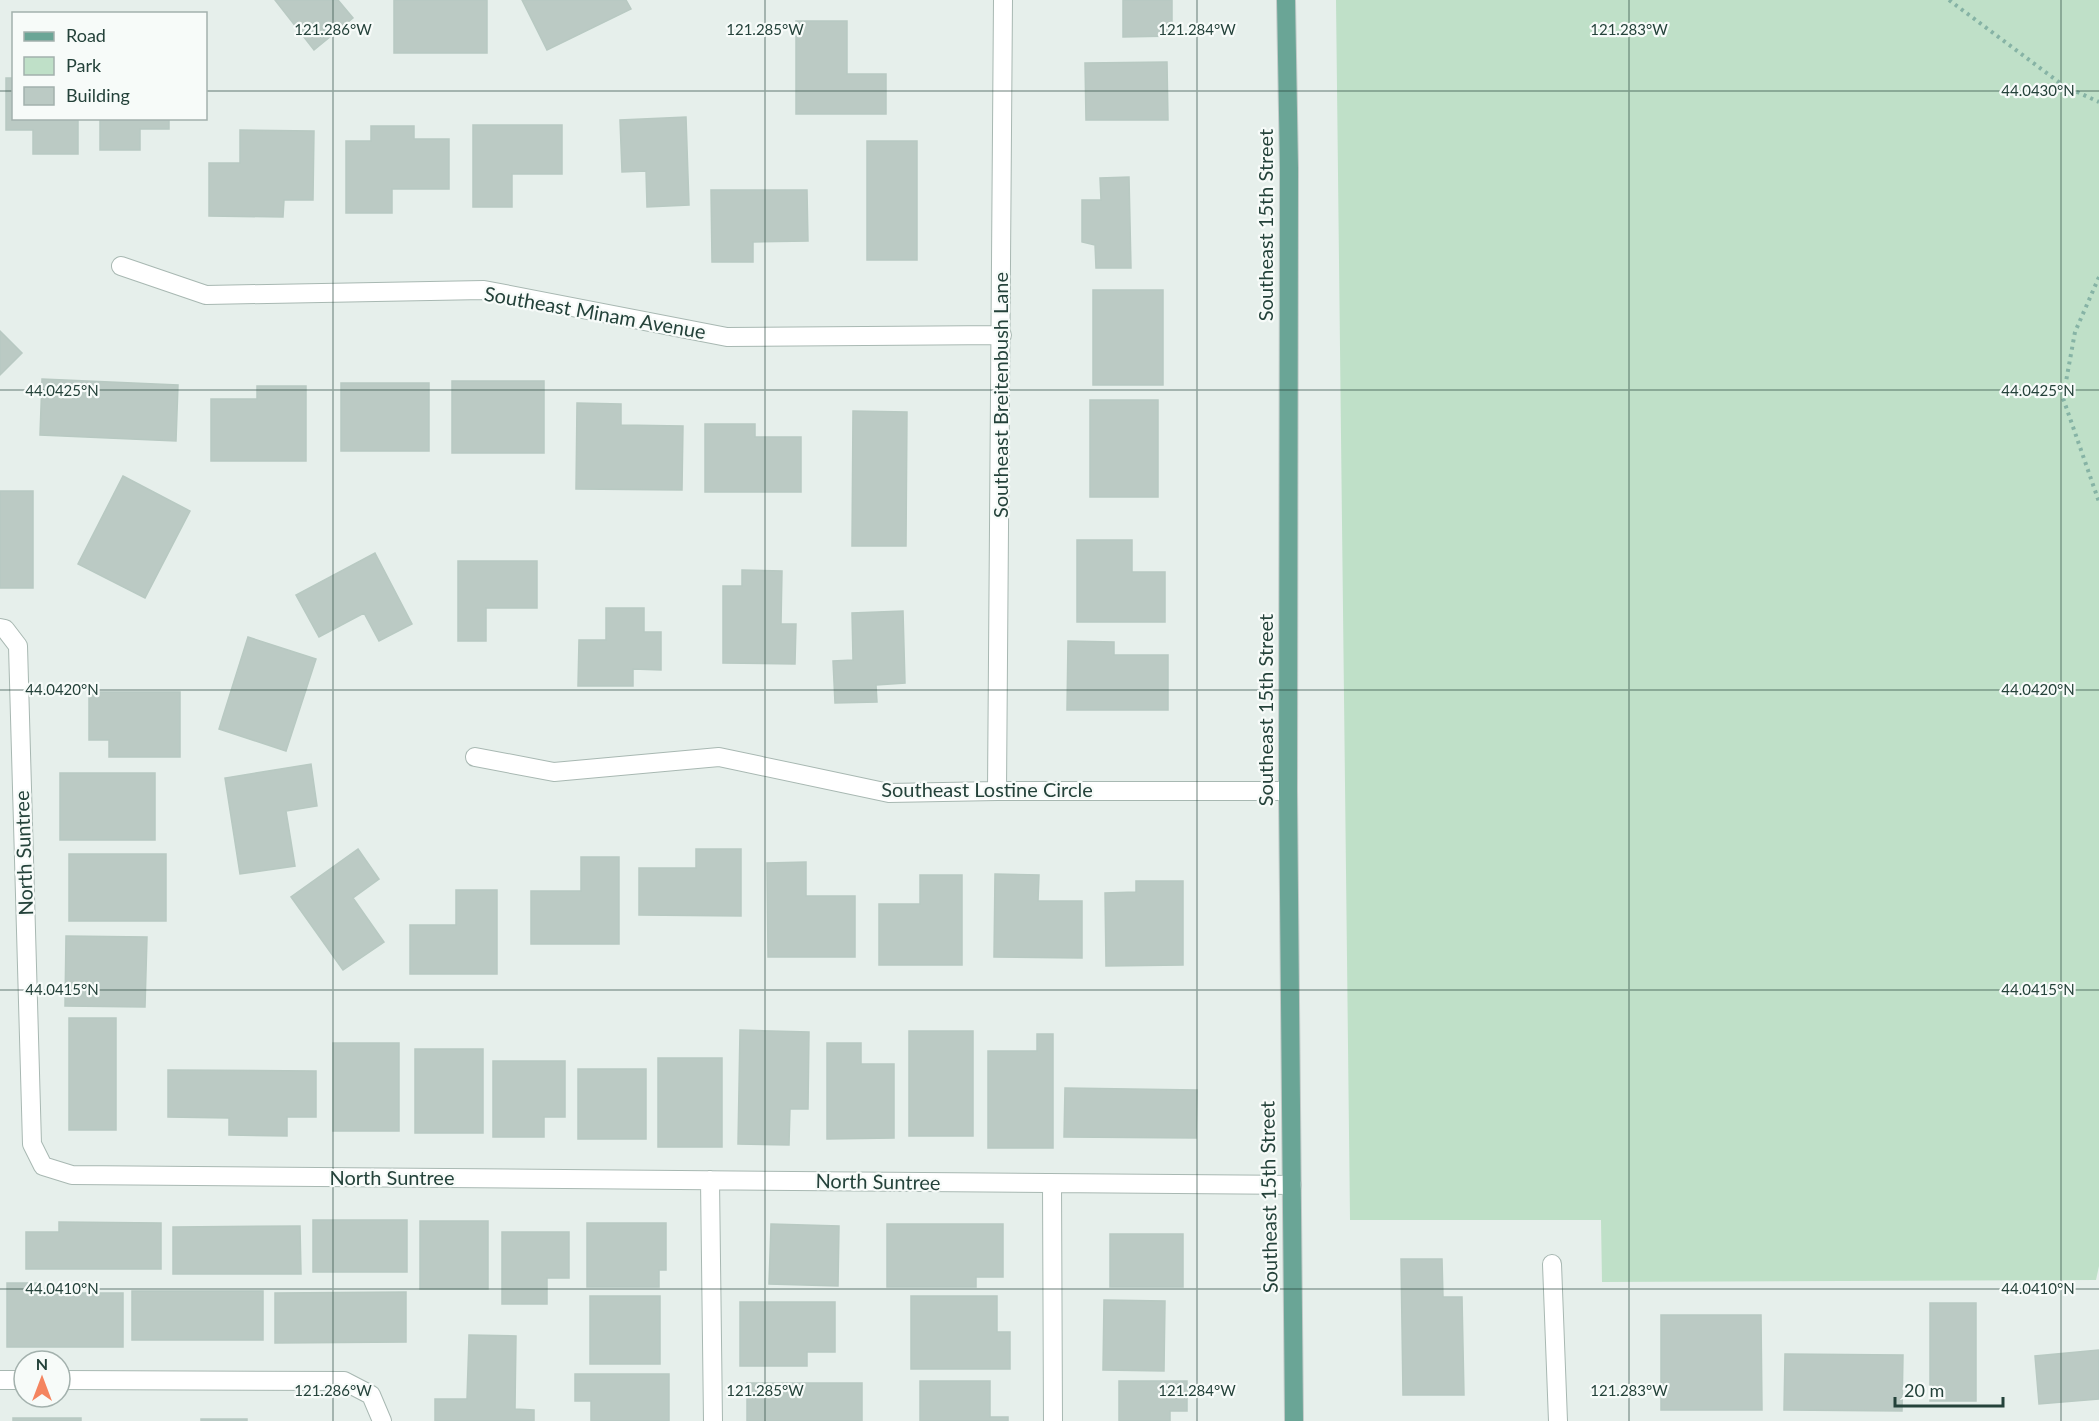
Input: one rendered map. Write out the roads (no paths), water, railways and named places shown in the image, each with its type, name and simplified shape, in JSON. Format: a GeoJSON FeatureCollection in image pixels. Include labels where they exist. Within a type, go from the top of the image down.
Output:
{"type":"FeatureCollection","features":[{"type":"Feature","properties":{"kind":"main road","name":"Southeast 15th Street"},"geometry":{"type":"LineString","coordinates":[[1286,0],[1289,168],[1288,791],[1294,1421]]}},
{"type":"Feature","properties":{"kind":"street","name":"Southeast Breitenbush Lane"},"geometry":{"type":"LineString","coordinates":[[997,791],[1003,0]]}},
{"type":"Feature","properties":{"kind":"street","name":"Southeast Minam Avenue"},"geometry":{"type":"LineString","coordinates":[[121,266],[206,295],[484,290],[727,337],[1002,335]]}},
{"type":"Feature","properties":{"kind":"street","name":"North Suntree"},"geometry":{"type":"LineString","coordinates":[[0,628],[5,630],[18,646],[32,1144],[44,1166],[72,1175],[1292,1185]]}},
{"type":"Feature","properties":{"kind":"street","name":"Southeast Lostine Circle"},"geometry":{"type":"LineString","coordinates":[[475,756],[554,772],[719,756],[889,793],[1288,791]]}},
{"type":"Feature","properties":{"kind":"street"},"geometry":{"type":"LineString","coordinates":[[710,1180],[713,1421]]}},
{"type":"Feature","properties":{"kind":"street"},"geometry":{"type":"LineString","coordinates":[[1052,1183],[1053,1421]]}},
{"type":"Feature","properties":{"kind":"street"},"geometry":{"type":"LineString","coordinates":[[1552,1264],[1558,1421]]}},
{"type":"Feature","properties":{"kind":"street"},"geometry":{"type":"LineString","coordinates":[[72,1380],[344,1381],[372,1395],[382,1421]]}}]}
